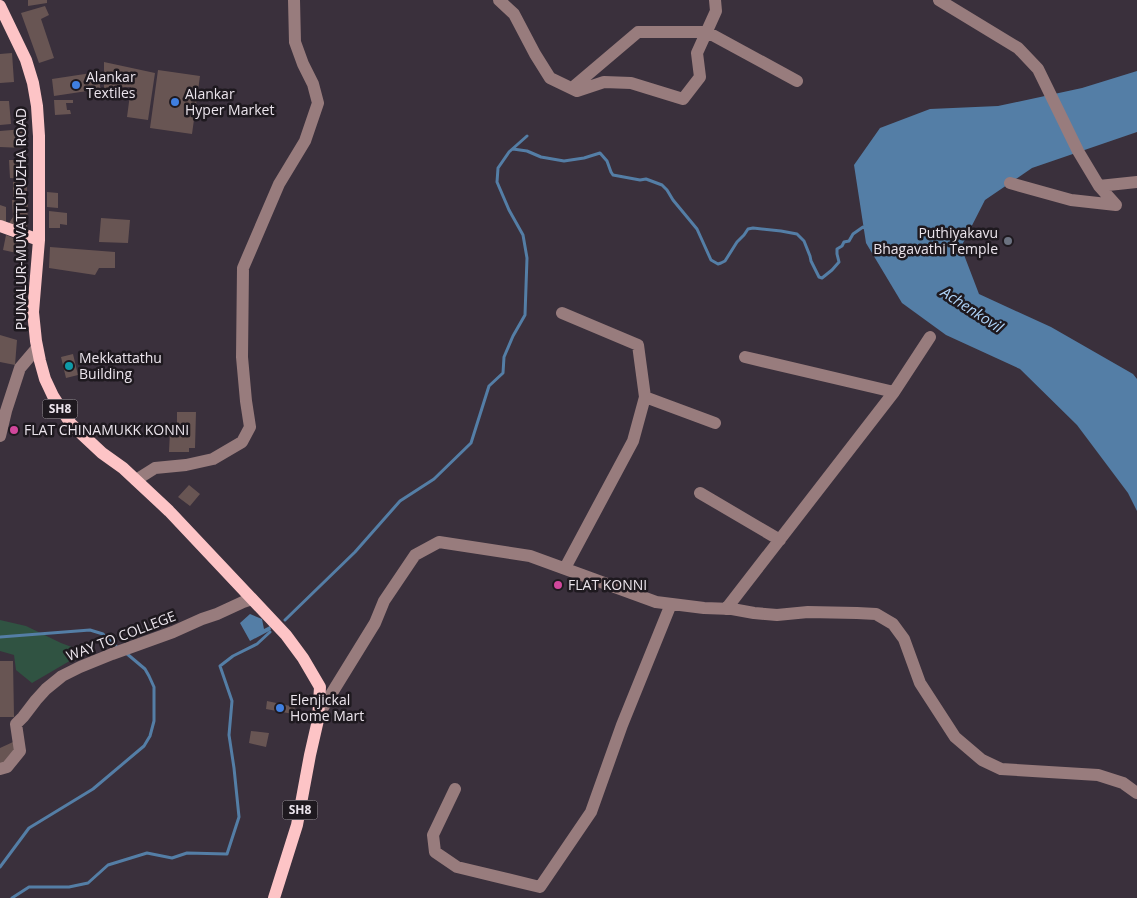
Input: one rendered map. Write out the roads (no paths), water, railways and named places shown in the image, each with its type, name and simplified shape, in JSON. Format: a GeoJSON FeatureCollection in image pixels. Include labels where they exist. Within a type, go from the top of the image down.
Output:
{"type":"FeatureCollection","features":[{"type":"Feature","properties":{"kind":"main road","name":"PUNALUR-MUVATTUPUZHA ROAD"},"geometry":{"type":"LineString","coordinates":[[0,6],[26,60],[34,83],[37,106],[39,136],[39,240],[33,312],[37,348],[45,379],[53,396],[71,424],[96,448],[123,468],[169,511],[286,635],[303,658],[320,687],[318,720]]}},
{"type":"Feature","properties":{"kind":"main road"},"geometry":{"type":"LineString","coordinates":[[0,226],[39,240]]}},
{"type":"Feature","properties":{"kind":"main road","name":"SH8"},"geometry":{"type":"LineString","coordinates":[[274,898],[297,825],[318,720]]}},
{"type":"Feature","properties":{"kind":"street"},"geometry":{"type":"LineString","coordinates":[[136,480],[155,468],[186,465],[213,459],[242,442],[250,427],[242,357],[243,268],[279,184],[306,141],[318,103],[313,84],[295,42],[294,0]]}},
{"type":"Feature","properties":{"kind":"street"},"geometry":{"type":"LineString","coordinates":[[499,0],[514,14],[550,78],[577,91],[604,82],[631,82],[683,99],[700,77],[697,53],[716,11],[715,0]]}},
{"type":"Feature","properties":{"kind":"street"},"geometry":{"type":"LineString","coordinates":[[939,0],[1018,48],[1038,69],[1078,151],[1099,186],[1116,205],[1071,200],[1010,182]]}},
{"type":"Feature","properties":{"kind":"street"},"geometry":{"type":"LineString","coordinates":[[572,88],[638,32],[707,32],[796,81]]}},
{"type":"Feature","properties":{"kind":"street"},"geometry":{"type":"LineString","coordinates":[[1099,186],[1137,182]]}},
{"type":"Feature","properties":{"kind":"street"},"geometry":{"type":"LineString","coordinates":[[562,313],[638,345],[645,397],[633,441],[565,568]]}},
{"type":"Feature","properties":{"kind":"street"},"geometry":{"type":"LineString","coordinates":[[726,609],[894,392],[930,336]]}},
{"type":"Feature","properties":{"kind":"street"},"geometry":{"type":"LineString","coordinates":[[0,436],[20,368],[37,348]]}},
{"type":"Feature","properties":{"kind":"street"},"geometry":{"type":"LineString","coordinates":[[744,357],[894,392]]}},
{"type":"Feature","properties":{"kind":"street"},"geometry":{"type":"LineString","coordinates":[[645,397],[715,422]]}},
{"type":"Feature","properties":{"kind":"street"},"geometry":{"type":"LineString","coordinates":[[700,493],[780,540]]}},
{"type":"Feature","properties":{"kind":"street"},"geometry":{"type":"LineString","coordinates":[[318,720],[322,709],[375,622],[384,601],[415,555],[440,542],[530,556],[656,602],[777,615],[808,612],[876,614],[893,624],[904,639],[920,683],[956,737],[982,760],[1001,769],[1098,775],[1123,783],[1137,793]]}},
{"type":"Feature","properties":{"kind":"street","name":"WAY TO COLLEGE"},"geometry":{"type":"LineString","coordinates":[[0,769],[7,766],[20,751],[16,724],[46,689],[62,676],[80,666],[173,632],[252,599]]}},
{"type":"Feature","properties":{"kind":"street"},"geometry":{"type":"LineString","coordinates":[[455,790],[433,835],[435,852],[457,867],[540,887],[590,812],[622,725],[671,604]]}},
{"type":"Feature","properties":{"kind":"water","name":"Achenkovil"},"geometry":{"type":"Polygon","coordinates":[[[1137,71],[1137,132],[1032,168],[985,200],[961,247],[979,294],[1051,327],[1133,374],[1137,379],[1137,511],[1128,493],[1077,425],[1020,369],[946,335],[902,303],[866,243],[854,165],[880,128],[930,109],[998,106],[1082,88],[1137,71]]]}},
{"type":"Feature","properties":{"kind":"water"},"geometry":{"type":"Polygon","coordinates":[[[250,614],[262,619],[264,629],[270,626],[271,630],[250,641],[240,623],[250,614]]]}},
{"type":"Feature","properties":{"kind":"waterway"},"geometry":{"type":"LineString","coordinates":[[285,620],[355,552],[400,501],[434,479],[471,443],[489,386],[503,373],[504,357],[525,315],[527,258],[523,235],[509,210],[497,182],[498,168],[509,152],[527,136]]}},
{"type":"Feature","properties":{"kind":"waterway"},"geometry":{"type":"LineString","coordinates":[[513,149],[564,161],[600,153],[607,161],[613,175],[640,180],[646,179],[662,185],[697,229],[711,260],[718,264],[725,261],[748,229],[781,231],[797,234],[804,241],[811,261],[819,277],[822,278],[839,262],[837,249],[844,242],[849,241],[853,234],[863,227],[868,230]]}},
{"type":"Feature","properties":{"kind":"waterway"},"geometry":{"type":"LineString","coordinates":[[0,637],[90,630],[103,634],[118,648]]}},
{"type":"Feature","properties":{"kind":"waterway"},"geometry":{"type":"LineString","coordinates":[[12,898],[29,887],[69,887],[88,883],[108,865],[147,853],[172,858],[187,853],[227,854],[239,817],[229,735],[232,701],[220,666],[233,656],[257,644],[270,632]]}},
{"type":"Feature","properties":{"kind":"waterway"},"geometry":{"type":"LineString","coordinates":[[0,867],[29,828],[93,789],[144,746],[150,736],[154,721],[154,687],[145,669],[126,653]]}},
{"type":"Feature","properties":{"kind":"place","name":"Alankar Textiles"},"geometry":{"type":"Point","coordinates":[76,85]}},
{"type":"Feature","properties":{"kind":"place","name":"Alankar Hyper Market"},"geometry":{"type":"Point","coordinates":[175,102]}},
{"type":"Feature","properties":{"kind":"place","name":"Puthiyakavu Bhagavathi Temple"},"geometry":{"type":"Point","coordinates":[1008,241]}},
{"type":"Feature","properties":{"kind":"place","name":"Mekkattathu Building"},"geometry":{"type":"Point","coordinates":[69,366]}},
{"type":"Feature","properties":{"kind":"place","name":"FLAT CHINAMUKK KONNI"},"geometry":{"type":"Point","coordinates":[14,430]}},
{"type":"Feature","properties":{"kind":"place","name":"FLAT KONNI"},"geometry":{"type":"Point","coordinates":[558,585]}},
{"type":"Feature","properties":{"kind":"place","name":"Elenjickal Home Mart"},"geometry":{"type":"Point","coordinates":[280,708]}}]}
